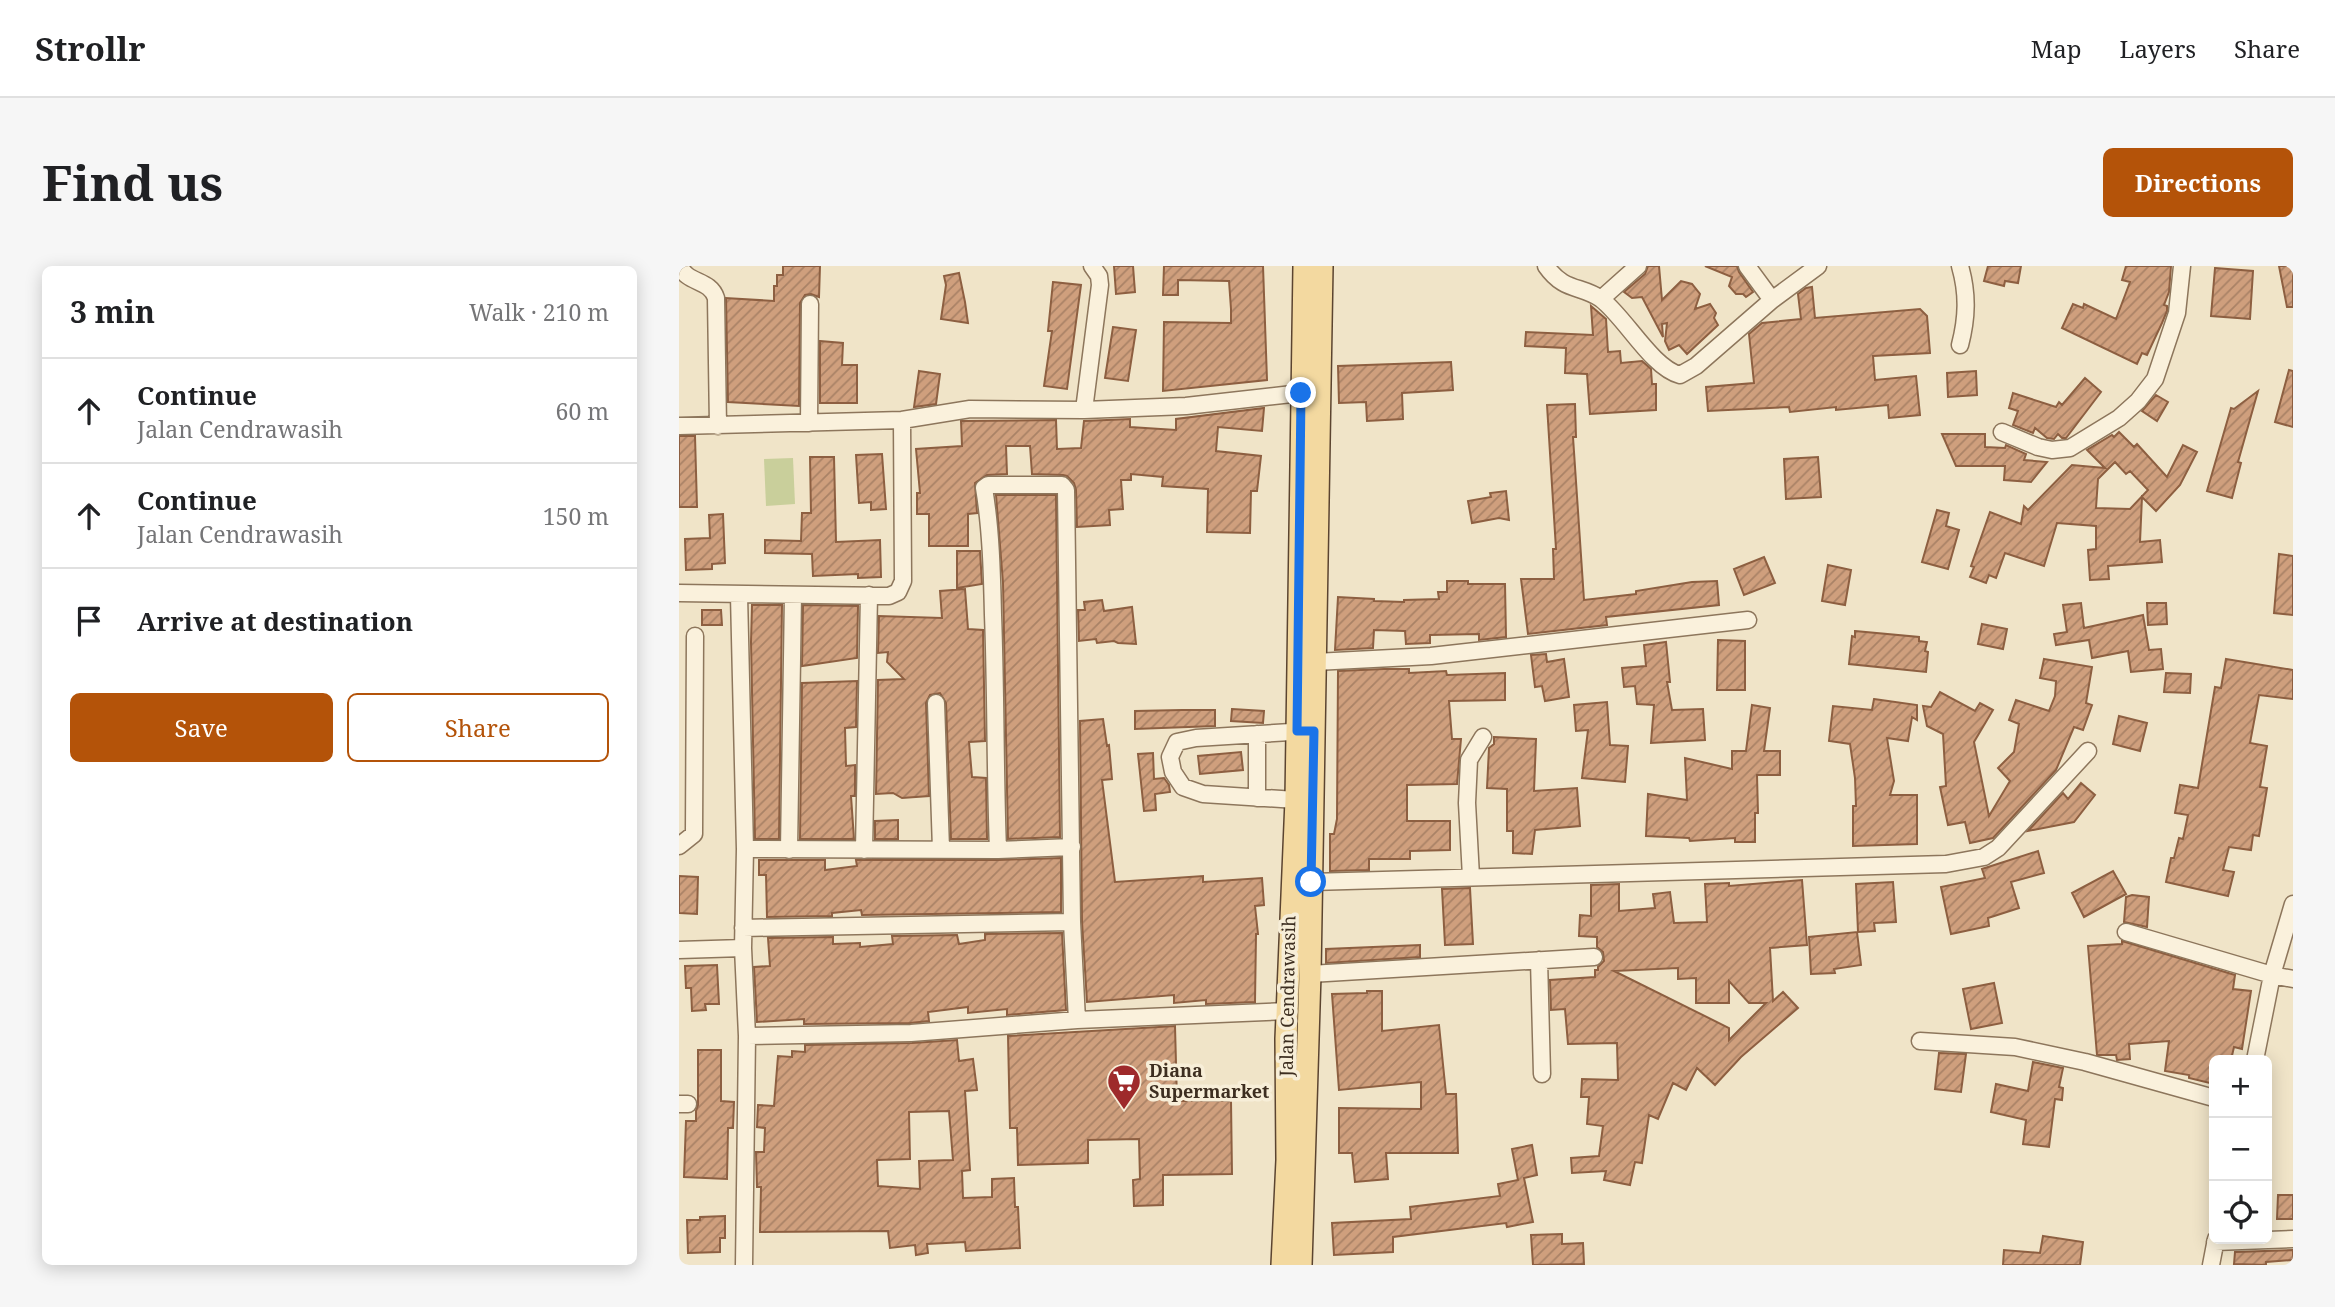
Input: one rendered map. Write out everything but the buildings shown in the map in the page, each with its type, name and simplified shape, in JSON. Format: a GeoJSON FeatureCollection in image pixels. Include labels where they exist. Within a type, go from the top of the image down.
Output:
{"type":"FeatureCollection","features":[{"type":"Feature","properties":{"kind":"main road","name":"Jalan Cendrawasih"},"geometry":{"type":"LineString","coordinates":[[1301,1265],[1311,882],[1301,393],[1304,266]]}},
{"type":"Feature","properties":{"kind":"main road","name":"Jalan Cendrawasih"},"geometry":{"type":"LineString","coordinates":[[1282,1265],[1287,1160],[1287,1011],[1291,886],[1296,800],[1315,662],[1322,266]]}},
{"type":"Feature","properties":{"kind":"street"},"geometry":{"type":"LineString","coordinates":[[680,266],[684,274],[710,286],[716,299],[718,426]]}},
{"type":"Feature","properties":{"kind":"street"},"geometry":{"type":"LineString","coordinates":[[1084,410],[1100,285],[1099,276],[1092,266]]}},
{"type":"Feature","properties":{"kind":"street"},"geometry":{"type":"LineString","coordinates":[[1546,266],[1554,278],[1601,299],[1658,360],[1680,375],[1696,366],[1772,300],[1818,266]]}},
{"type":"Feature","properties":{"kind":"street"},"geometry":{"type":"LineString","coordinates":[[1601,299],[1638,266]]}},
{"type":"Feature","properties":{"kind":"street"},"geometry":{"type":"LineString","coordinates":[[1747,266],[1772,300]]}},
{"type":"Feature","properties":{"kind":"street"},"geometry":{"type":"LineString","coordinates":[[1960,266],[1967,301],[1965,328],[1960,345]]}},
{"type":"Feature","properties":{"kind":"street"},"geometry":{"type":"LineString","coordinates":[[2001,432],[2038,447],[2052,450],[2070,448],[2119,418],[2138,401],[2155,379],[2177,313],[2182,266]]}},
{"type":"Feature","properties":{"kind":"street"},"geometry":{"type":"LineString","coordinates":[[809,423],[810,304]]}},
{"type":"Feature","properties":{"kind":"street"},"geometry":{"type":"LineString","coordinates":[[679,426],[902,420],[970,410],[1187,407],[1301,393]]}},
{"type":"Feature","properties":{"kind":"street"},"geometry":{"type":"LineString","coordinates":[[679,593],[889,596],[898,592],[903,581],[902,420]]}},
{"type":"Feature","properties":{"kind":"street"},"geometry":{"type":"LineString","coordinates":[[998,850],[995,764],[997,708],[992,582],[984,488],[988,485],[1062,485],[1066,490],[1072,922],[1077,1020]]}},
{"type":"Feature","properties":{"kind":"street"},"geometry":{"type":"LineString","coordinates":[[739,595],[745,849],[743,948],[747,1036],[744,1265]]}},
{"type":"Feature","properties":{"kind":"street"},"geometry":{"type":"LineString","coordinates":[[789,849],[793,595]]}},
{"type":"Feature","properties":{"kind":"street"},"geometry":{"type":"LineString","coordinates":[[864,850],[869,596]]}},
{"type":"Feature","properties":{"kind":"street"},"geometry":{"type":"LineString","coordinates":[[1315,662],[1431,656],[1748,620]]}},
{"type":"Feature","properties":{"kind":"street"},"geometry":{"type":"LineString","coordinates":[[679,846],[694,834],[695,636]]}},
{"type":"Feature","properties":{"kind":"street"},"geometry":{"type":"LineString","coordinates":[[936,703],[940,849]]}},
{"type":"Feature","properties":{"kind":"street"},"geometry":{"type":"LineString","coordinates":[[1296,800],[1203,794],[1183,787],[1173,772],[1170,757],[1177,742],[1196,738],[1306,731]]}},
{"type":"Feature","properties":{"kind":"street"},"geometry":{"type":"LineString","coordinates":[[1257,734],[1257,798]]}},
{"type":"Feature","properties":{"kind":"street"},"geometry":{"type":"LineString","coordinates":[[1471,877],[1467,803],[1469,760],[1483,737]]}},
{"type":"Feature","properties":{"kind":"street"},"geometry":{"type":"LineString","coordinates":[[1311,882],[1946,864],[1984,857],[1998,848],[2088,751]]}},
{"type":"Feature","properties":{"kind":"street"},"geometry":{"type":"LineString","coordinates":[[745,849],[998,850],[1072,847]]}},
{"type":"Feature","properties":{"kind":"street"},"geometry":{"type":"LineString","coordinates":[[2256,1055],[2272,975],[2293,904]]}},
{"type":"Feature","properties":{"kind":"street"},"geometry":{"type":"LineString","coordinates":[[743,928],[1072,922]]}},
{"type":"Feature","properties":{"kind":"street"},"geometry":{"type":"LineString","coordinates":[[2126,932],[2293,979]]}},
{"type":"Feature","properties":{"kind":"street"},"geometry":{"type":"LineString","coordinates":[[679,950],[743,948]]}},
{"type":"Feature","properties":{"kind":"street"},"geometry":{"type":"LineString","coordinates":[[1310,974],[1594,957]]}},
{"type":"Feature","properties":{"kind":"street"},"geometry":{"type":"LineString","coordinates":[[1539,960],[1542,1074]]}},
{"type":"Feature","properties":{"kind":"street"},"geometry":{"type":"LineString","coordinates":[[747,1036],[911,1033],[1077,1020],[1287,1011]]}},
{"type":"Feature","properties":{"kind":"street"},"geometry":{"type":"LineString","coordinates":[[1920,1041],[2015,1047],[2085,1062],[2209,1097]]}},
{"type":"Feature","properties":{"kind":"street"},"geometry":{"type":"LineString","coordinates":[[2272,1239],[2293,1239]]}},
{"type":"Feature","properties":{"kind":"street"},"geometry":{"type":"LineString","coordinates":[[2211,1265],[2215,1244]]}},
{"type":"Feature","properties":{"kind":"green space"},"geometry":{"type":"Polygon","coordinates":[[[793,458],[795,504],[766,506],[764,459],[793,458]]]}},
{"type":"Feature","properties":{"kind":"place","name":"Diana Supermarket"},"geometry":{"type":"Point","coordinates":[1124,1111]}},
{"type":"Feature","properties":{"kind":"route"},"geometry":{"type":"LineString","coordinates":[[1301,393],[1297,731],[1314,731],[1311,882]]}}]}
